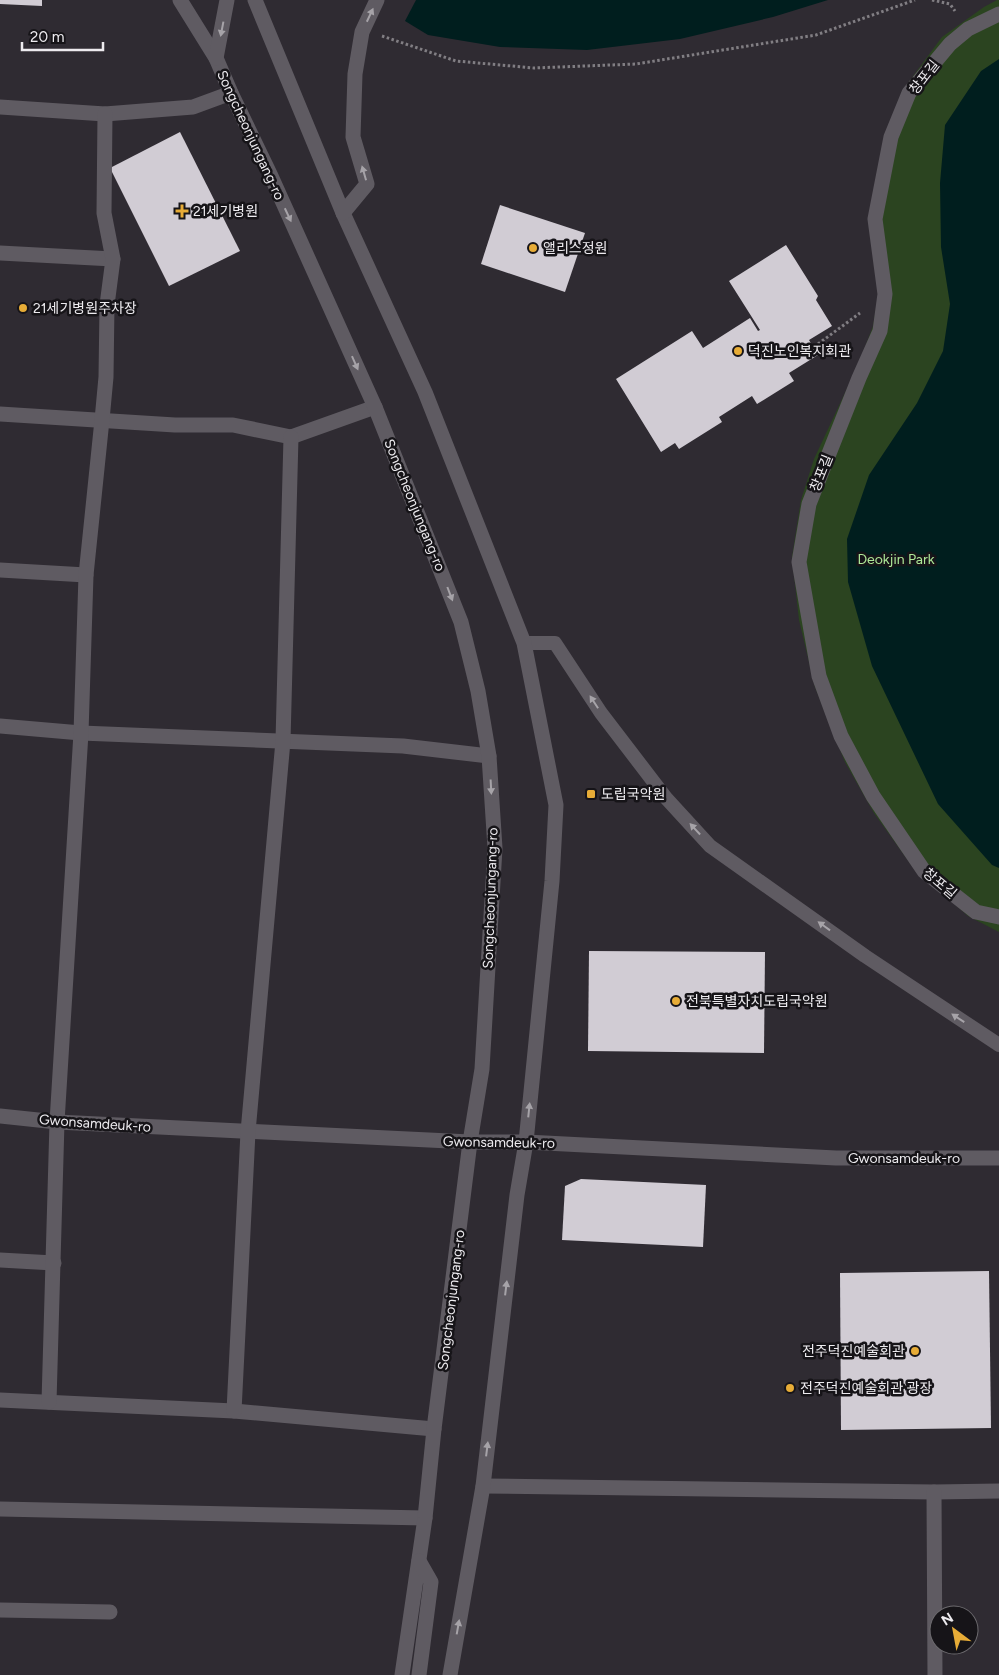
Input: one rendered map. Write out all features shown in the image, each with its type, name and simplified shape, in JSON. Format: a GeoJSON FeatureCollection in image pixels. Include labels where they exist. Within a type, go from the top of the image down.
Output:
{"type":"FeatureCollection","features":[{"type":"Feature","properties":{"kind":"street","name":"Songcheonjungang-ro"},"geometry":{"type":"LineString","coordinates":[[180,0],[216,58],[375,407],[461,622],[478,691],[490,756],[495,848],[482,1069],[470,1142],[434,1429],[425,1518],[402,1675]]}},
{"type":"Feature","properties":{"kind":"street"},"geometry":{"type":"LineString","coordinates":[[216,58],[227,0]]}},
{"type":"Feature","properties":{"kind":"street"},"geometry":{"type":"LineString","coordinates":[[255,0],[343,213],[425,392],[524,643],[556,806],[552,881],[526,1142],[517,1194],[483,1486],[450,1675]]}},
{"type":"Feature","properties":{"kind":"street"},"geometry":{"type":"LineString","coordinates":[[343,213],[367,184],[353,137],[355,74],[362,32],[377,0]]}},
{"type":"Feature","properties":{"kind":"street","name":"창포길"},"geometry":{"type":"LineString","coordinates":[[999,14],[968,29],[950,44],[910,93],[891,137],[875,219],[885,294],[880,331],[859,378],[809,504],[799,562],[819,676],[841,736],[872,796],[924,871],[976,912],[999,917]]}},
{"type":"Feature","properties":{"kind":"street"},"geometry":{"type":"LineString","coordinates":[[0,107],[105,114],[193,107],[231,93]]}},
{"type":"Feature","properties":{"kind":"street"},"geometry":{"type":"LineString","coordinates":[[48,1402],[54,1263],[57,1122],[81,734],[86,575],[106,376],[107,305],[112,259],[104,213],[105,114]]}},
{"type":"Feature","properties":{"kind":"street"},"geometry":{"type":"LineString","coordinates":[[0,253],[112,259]]}},
{"type":"Feature","properties":{"kind":"street"},"geometry":{"type":"LineString","coordinates":[[0,414],[176,424],[233,425],[291,438],[375,407]]}},
{"type":"Feature","properties":{"kind":"street"},"geometry":{"type":"LineString","coordinates":[[234,1411],[248,1132],[283,741],[291,438]]}},
{"type":"Feature","properties":{"kind":"street"},"geometry":{"type":"LineString","coordinates":[[0,570],[86,575]]}},
{"type":"Feature","properties":{"kind":"street"},"geometry":{"type":"LineString","coordinates":[[0,726],[81,734],[403,746],[490,756]]}},
{"type":"Feature","properties":{"kind":"street","name":"Gwonsamdeuk-ro"},"geometry":{"type":"LineString","coordinates":[[0,1116],[57,1122],[248,1132],[470,1142],[526,1142],[836,1158],[999,1158]]}},
{"type":"Feature","properties":{"kind":"street"},"geometry":{"type":"LineString","coordinates":[[0,1260],[54,1263]]}},
{"type":"Feature","properties":{"kind":"street"},"geometry":{"type":"LineString","coordinates":[[0,1400],[234,1411],[434,1429]]}},
{"type":"Feature","properties":{"kind":"street"},"geometry":{"type":"LineString","coordinates":[[483,1486],[934,1492],[999,1491]]}},
{"type":"Feature","properties":{"kind":"street"},"geometry":{"type":"LineString","coordinates":[[934,1492],[935,1675]]}},
{"type":"Feature","properties":{"kind":"street"},"geometry":{"type":"LineString","coordinates":[[0,1509],[425,1518]]}},
{"type":"Feature","properties":{"kind":"street"},"geometry":{"type":"LineString","coordinates":[[419,1561],[431,1582],[419,1675]]}},
{"type":"Feature","properties":{"kind":"street"},"geometry":{"type":"LineString","coordinates":[[0,1610],[110,1612]]}},
{"type":"Feature","properties":{"kind":"lane"},"geometry":{"type":"LineString","coordinates":[[524,643],[555,644],[601,714],[666,798],[710,846],[865,956],[999,1044]]}},
{"type":"Feature","properties":{"kind":"path"},"geometry":{"type":"LineString","coordinates":[[382,36],[456,61],[534,68],[636,64],[816,35],[915,0]]}},
{"type":"Feature","properties":{"kind":"path"},"geometry":{"type":"LineString","coordinates":[[932,0],[950,4],[968,29]]}},
{"type":"Feature","properties":{"kind":"path"},"geometry":{"type":"LineString","coordinates":[[814,347],[885,294]]}},
{"type":"Feature","properties":{"kind":"green space","name":"Deokjin Park"},"geometry":{"type":"Polygon","coordinates":[[[999,0],[999,932],[968,916],[912,866],[874,813],[845,762],[815,687],[799,620],[792,557],[801,500],[814,459],[859,363],[873,326],[880,286],[875,224],[902,91],[942,37],[999,0]]]}},
{"type":"Feature","properties":{"kind":"shaded area"},"geometry":{"type":"Polygon","coordinates":[[[416,0],[828,0],[773,17],[680,39],[587,50],[500,47],[428,35],[405,21],[416,0]]]}},
{"type":"Feature","properties":{"kind":"shaded area"},"geometry":{"type":"Polygon","coordinates":[[[999,59],[999,868],[992,865],[938,804],[872,666],[848,582],[847,539],[869,475],[917,403],[943,351],[950,304],[941,247],[940,183],[945,125],[981,71],[999,59]]]}},
{"type":"Feature","properties":{"kind":"building"},"geometry":{"type":"Polygon","coordinates":[[[0,0],[42,0],[42,6],[0,4],[0,0]]]}},
{"type":"Feature","properties":{"kind":"building","name":"21세기병원"},"geometry":{"type":"Polygon","coordinates":[[[180,132],[240,251],[169,286],[110,168],[180,132]]]}},
{"type":"Feature","properties":{"kind":"building","name":"앨리스정원"},"geometry":{"type":"Polygon","coordinates":[[[500,205],[585,233],[565,292],[481,264],[500,205]]]}},
{"type":"Feature","properties":{"kind":"building","name":"덕진노인복지회관"},"geometry":{"type":"Polygon","coordinates":[[[786,245],[818,296],[816,300],[832,326],[809,340],[818,355],[789,373],[794,381],[757,404],[752,396],[719,417],[722,422],[679,449],[675,443],[661,452],[616,379],[692,331],[703,348],[750,318],[758,331],[760,330],[729,281],[786,245]]]}},
{"type":"Feature","properties":{"kind":"building","name":"전북특별자치도립국악원"},"geometry":{"type":"Polygon","coordinates":[[[589,951],[765,952],[764,1053],[588,1051],[589,951]]]}},
{"type":"Feature","properties":{"kind":"building"},"geometry":{"type":"Polygon","coordinates":[[[581,1179],[706,1185],[703,1247],[562,1240],[565,1186],[581,1179]]]}},
{"type":"Feature","properties":{"kind":"building","name":"전주덕진예술회관"},"geometry":{"type":"Polygon","coordinates":[[[989,1271],[991,1428],[841,1430],[840,1273],[989,1271]]]}},
{"type":"Feature","properties":{"kind":"place","name":"21세기병원"},"geometry":{"type":"Point","coordinates":[182,211]}},
{"type":"Feature","properties":{"kind":"place","name":"앨리스정원"},"geometry":{"type":"Point","coordinates":[533,248]}},
{"type":"Feature","properties":{"kind":"place","name":"21세기병원주차장"},"geometry":{"type":"Point","coordinates":[23,308]}},
{"type":"Feature","properties":{"kind":"place","name":"덕진노인복지회관"},"geometry":{"type":"Point","coordinates":[738,351]}},
{"type":"Feature","properties":{"kind":"place","name":"도립국악원"},"geometry":{"type":"Point","coordinates":[591,794]}},
{"type":"Feature","properties":{"kind":"place","name":"전북특별자치도립국악원"},"geometry":{"type":"Point","coordinates":[676,1001]}},
{"type":"Feature","properties":{"kind":"place","name":"전주덕진예술회관"},"geometry":{"type":"Point","coordinates":[915,1351]}},
{"type":"Feature","properties":{"kind":"place","name":"전주덕진예술회관 광장"},"geometry":{"type":"Point","coordinates":[790,1388]}}]}
